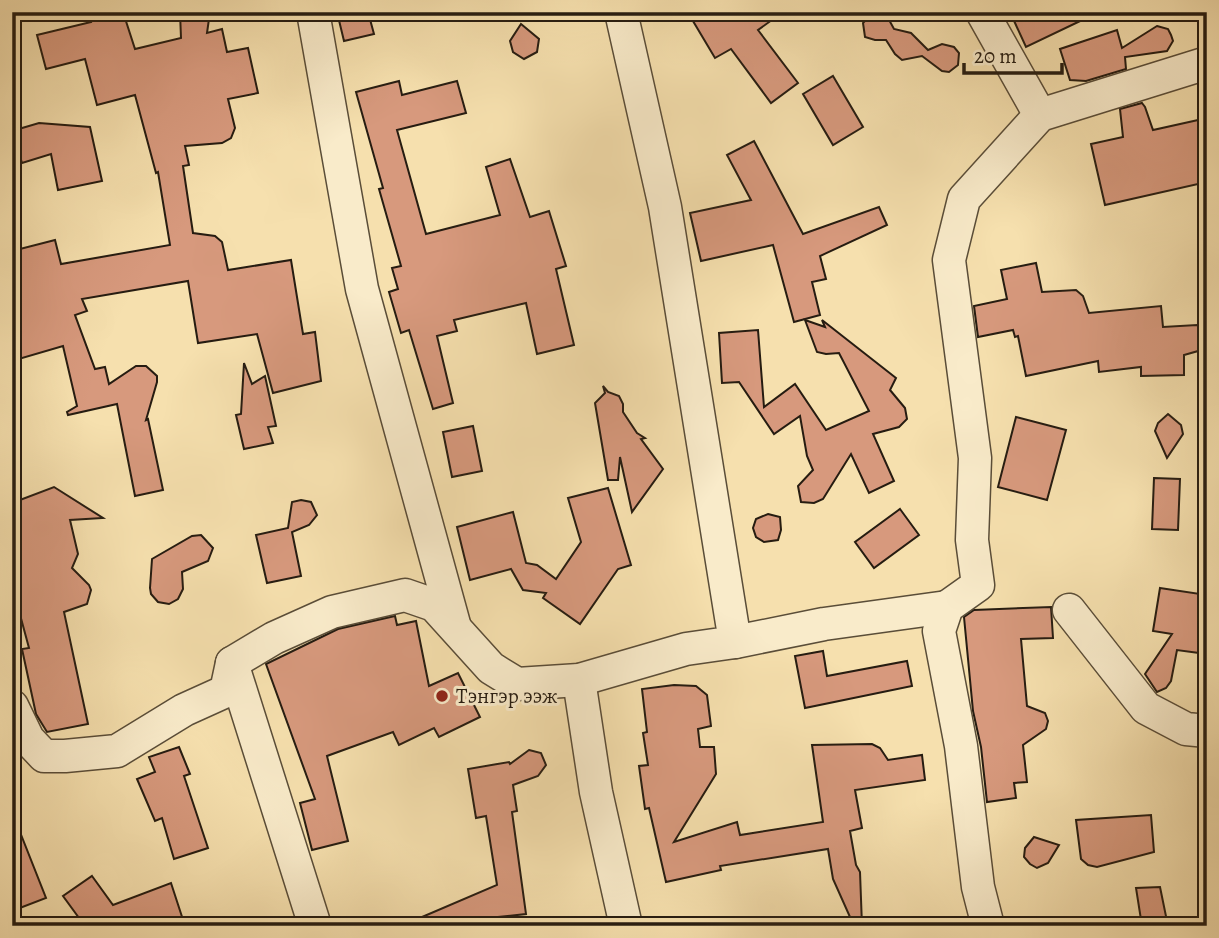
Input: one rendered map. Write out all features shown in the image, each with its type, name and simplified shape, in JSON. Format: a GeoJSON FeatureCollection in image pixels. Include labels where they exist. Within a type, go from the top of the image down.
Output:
{"type":"FeatureCollection","features":[{"type":"Feature","properties":{"kind":"street"},"geometry":{"type":"LineString","coordinates":[[313,12],[362,289],[456,629]]}},
{"type":"Feature","properties":{"kind":"street"},"geometry":{"type":"LineString","coordinates":[[621,12],[665,207],[735,642]]}},
{"type":"Feature","properties":{"kind":"street"},"geometry":{"type":"LineString","coordinates":[[982,12],[1040,116]]}},
{"type":"Feature","properties":{"kind":"street"},"geometry":{"type":"LineString","coordinates":[[12,706],[27,739],[44,756],[117,751],[184,710],[226,691],[232,663],[274,638],[332,612],[405,595],[434,605],[491,668],[517,684],[579,680],[686,649],[824,624],[947,607],[978,584],[972,540],[975,458],[949,260],[964,199],[1040,116],[1207,63]]}},
{"type":"Feature","properties":{"kind":"street"},"geometry":{"type":"LineString","coordinates":[[947,607],[939,631],[961,746],[978,887],[988,926]]}},
{"type":"Feature","properties":{"kind":"street"},"geometry":{"type":"LineString","coordinates":[[1069,610],[1146,708],[1186,729],[1207,731]]}},
{"type":"Feature","properties":{"kind":"street"},"geometry":{"type":"LineString","coordinates":[[232,663],[315,926]]}},
{"type":"Feature","properties":{"kind":"street"},"geometry":{"type":"LineString","coordinates":[[579,680],[596,792],[626,926]]}},
{"type":"Feature","properties":{"kind":"building"},"geometry":{"type":"Polygon","coordinates":[[[88,12],[123,12],[135,49],[181,38],[180,12],[210,12],[207,33],[222,29],[227,52],[248,48],[258,93],[228,99],[235,128],[231,138],[222,143],[185,146],[189,165],[183,166],[193,233],[215,236],[222,242],[228,270],[291,260],[303,334],[315,332],[321,381],[273,393],[257,334],[198,343],[188,281],[82,299],[87,311],[75,315],[95,369],[105,367],[109,384],[136,366],[146,366],[157,376],[146,420],[148,419],[163,490],[135,496],[117,404],[68,415],[67,412],[77,406],[63,346],[12,361],[12,251],[55,240],[61,264],[170,245],[158,172],[156,173],[135,95],[97,105],[85,59],[46,69],[37,35],[91,22],[88,12]]]}},
{"type":"Feature","properties":{"kind":"building"},"geometry":{"type":"Polygon","coordinates":[[[337,12],[368,12],[374,34],[344,41],[337,12]]]}},
{"type":"Feature","properties":{"kind":"building"},"geometry":{"type":"Polygon","coordinates":[[[707,12],[783,12],[758,30],[798,83],[771,103],[731,49],[715,58],[693,21],[707,12]]]}},
{"type":"Feature","properties":{"kind":"building"},"geometry":{"type":"Polygon","coordinates":[[[1010,12],[1099,12],[1026,47],[1010,12]]]}},
{"type":"Feature","properties":{"kind":"building"},"geometry":{"type":"Polygon","coordinates":[[[880,13],[888,18],[894,29],[911,33],[928,50],[942,44],[954,47],[959,53],[958,65],[949,72],[942,71],[922,56],[902,60],[886,40],[865,37],[863,23],[871,14],[880,13]]]}},
{"type":"Feature","properties":{"kind":"building"},"geometry":{"type":"Polygon","coordinates":[[[521,24],[539,39],[537,52],[524,59],[513,52],[510,41],[521,24]]]}},
{"type":"Feature","properties":{"kind":"building"},"geometry":{"type":"Polygon","coordinates":[[[1157,26],[1168,29],[1171,35],[1173,41],[1167,51],[1125,57],[1126,69],[1086,81],[1070,80],[1060,49],[1117,30],[1122,48],[1157,26]]]}},
{"type":"Feature","properties":{"kind":"building"},"geometry":{"type":"Polygon","coordinates":[[[833,76],[863,127],[833,145],[803,94],[833,76]]]}},
{"type":"Feature","properties":{"kind":"building"},"geometry":{"type":"Polygon","coordinates":[[[399,81],[402,95],[457,81],[466,113],[397,130],[426,234],[500,215],[486,167],[510,159],[530,217],[549,211],[566,266],[556,269],[574,345],[537,354],[526,303],[454,320],[457,331],[437,336],[453,403],[433,409],[409,330],[401,333],[389,292],[398,289],[392,268],[401,266],[379,189],[383,188],[356,92],[399,81]]]}},
{"type":"Feature","properties":{"kind":"building"},"geometry":{"type":"Polygon","coordinates":[[[1142,103],[1153,130],[1207,118],[1207,182],[1105,205],[1091,144],[1123,137],[1120,109],[1142,103]]]}},
{"type":"Feature","properties":{"kind":"building"},"geometry":{"type":"Polygon","coordinates":[[[39,123],[90,127],[102,181],[58,190],[51,154],[22,163],[12,131],[39,123]]]}},
{"type":"Feature","properties":{"kind":"building"},"geometry":{"type":"Polygon","coordinates":[[[754,141],[803,234],[879,207],[887,225],[820,256],[826,279],[812,282],[820,315],[794,322],[773,245],[701,261],[690,213],[751,200],[727,155],[754,141]]]}},
{"type":"Feature","properties":{"kind":"building"},"geometry":{"type":"Polygon","coordinates":[[[1036,263],[1042,292],[1076,290],[1083,296],[1089,313],[1161,306],[1163,327],[1197,325],[1205,335],[1204,344],[1198,351],[1184,355],[1184,375],[1141,376],[1141,367],[1099,372],[1098,361],[1026,376],[1018,336],[1015,337],[1013,330],[978,337],[974,306],[1007,299],[1001,270],[1036,263]]]}},
{"type":"Feature","properties":{"kind":"building"},"geometry":{"type":"Polygon","coordinates":[[[805,320],[825,327],[822,320],[896,378],[890,390],[905,408],[907,419],[899,427],[873,434],[894,481],[869,493],[851,454],[823,499],[814,503],[801,502],[798,486],[813,470],[807,456],[800,416],[774,434],[739,382],[722,383],[719,333],[758,330],[764,407],[795,384],[826,430],[869,411],[839,353],[817,352],[805,320]]]}},
{"type":"Feature","properties":{"kind":"building"},"geometry":{"type":"Polygon","coordinates":[[[244,363],[252,384],[265,376],[276,426],[268,427],[273,443],[244,449],[236,415],[241,414],[244,363]]]}},
{"type":"Feature","properties":{"kind":"building"},"geometry":{"type":"Polygon","coordinates":[[[603,386],[608,392],[619,396],[623,412],[637,433],[645,438],[641,439],[663,469],[632,512],[620,457],[618,480],[608,480],[595,403],[605,393],[603,386]]]}},
{"type":"Feature","properties":{"kind":"building"},"geometry":{"type":"Polygon","coordinates":[[[1168,414],[1181,425],[1183,434],[1167,458],[1155,431],[1158,423],[1168,414]]]}},
{"type":"Feature","properties":{"kind":"building"},"geometry":{"type":"Polygon","coordinates":[[[1016,417],[1066,430],[1047,500],[998,487],[1016,417]]]}},
{"type":"Feature","properties":{"kind":"building"},"geometry":{"type":"Polygon","coordinates":[[[473,426],[482,471],[452,477],[443,432],[473,426]]]}},
{"type":"Feature","properties":{"kind":"building"},"geometry":{"type":"Polygon","coordinates":[[[1154,478],[1180,479],[1178,530],[1152,529],[1154,478]]]}},
{"type":"Feature","properties":{"kind":"building"},"geometry":{"type":"Polygon","coordinates":[[[54,487],[103,518],[70,520],[78,554],[72,568],[91,590],[87,604],[64,612],[88,724],[47,732],[36,714],[22,649],[29,648],[12,585],[12,503],[54,487]]]}},
{"type":"Feature","properties":{"kind":"building"},"geometry":{"type":"Polygon","coordinates":[[[608,488],[631,565],[618,569],[580,624],[543,598],[546,593],[523,590],[511,569],[470,580],[457,527],[513,512],[526,563],[537,565],[556,579],[581,542],[568,498],[608,488]]]}},
{"type":"Feature","properties":{"kind":"building"},"geometry":{"type":"Polygon","coordinates":[[[292,502],[311,502],[317,515],[309,525],[292,532],[301,576],[267,583],[256,535],[288,528],[292,502]]]}},
{"type":"Feature","properties":{"kind":"building"},"geometry":{"type":"Polygon","coordinates":[[[900,509],[919,535],[874,568],[855,542],[900,509]]]}},
{"type":"Feature","properties":{"kind":"building"},"geometry":{"type":"Polygon","coordinates":[[[768,514],[780,517],[781,530],[778,540],[764,542],[756,537],[753,528],[756,519],[768,514]]]}},
{"type":"Feature","properties":{"kind":"building"},"geometry":{"type":"Polygon","coordinates":[[[201,535],[213,548],[208,561],[182,572],[183,589],[178,599],[169,604],[158,602],[151,594],[150,588],[152,559],[192,536],[201,535]]]}},
{"type":"Feature","properties":{"kind":"building"},"geometry":{"type":"Polygon","coordinates":[[[1160,588],[1207,595],[1207,654],[1177,650],[1171,681],[1166,688],[1157,692],[1145,674],[1172,634],[1153,631],[1160,588]]]}},
{"type":"Feature","properties":{"kind":"building"},"geometry":{"type":"Polygon","coordinates":[[[1051,607],[1053,638],[1021,639],[1027,706],[1045,713],[1048,721],[1046,729],[1023,745],[1027,782],[1014,783],[1016,798],[987,802],[981,747],[973,711],[964,617],[974,610],[1051,607]]]}},
{"type":"Feature","properties":{"kind":"building"},"geometry":{"type":"Polygon","coordinates":[[[395,616],[397,625],[416,621],[429,686],[458,673],[480,717],[439,737],[434,728],[399,745],[393,732],[327,756],[348,841],[312,850],[300,803],[315,799],[266,664],[338,629],[395,616]]]}},
{"type":"Feature","properties":{"kind":"building"},"geometry":{"type":"Polygon","coordinates":[[[823,651],[827,676],[907,661],[912,686],[805,708],[795,656],[823,651]]]}},
{"type":"Feature","properties":{"kind":"building"},"geometry":{"type":"Polygon","coordinates":[[[674,685],[696,686],[707,695],[711,726],[698,729],[700,747],[714,747],[716,774],[674,842],[737,822],[740,835],[823,822],[812,745],[872,744],[880,748],[888,760],[922,755],[925,780],[855,790],[862,828],[850,831],[856,865],[860,872],[862,926],[854,926],[833,879],[828,849],[720,866],[721,870],[666,882],[649,808],[645,809],[639,766],[648,765],[643,733],[647,732],[642,689],[674,685]]]}},
{"type":"Feature","properties":{"kind":"building"},"geometry":{"type":"Polygon","coordinates":[[[179,747],[190,774],[184,776],[208,848],[174,859],[162,818],[155,821],[137,779],[155,772],[149,757],[179,747]]]}},
{"type":"Feature","properties":{"kind":"building"},"geometry":{"type":"Polygon","coordinates":[[[529,750],[541,753],[546,765],[538,776],[513,785],[517,811],[512,812],[526,914],[488,918],[470,926],[401,926],[497,885],[486,816],[476,818],[468,769],[509,762],[510,764],[529,750]]]}},
{"type":"Feature","properties":{"kind":"building"},"geometry":{"type":"Polygon","coordinates":[[[1151,815],[1154,852],[1097,867],[1088,865],[1081,859],[1076,820],[1151,815]]]}},
{"type":"Feature","properties":{"kind":"building"},"geometry":{"type":"Polygon","coordinates":[[[12,817],[46,898],[12,911],[12,817]]]}},
{"type":"Feature","properties":{"kind":"building"},"geometry":{"type":"Polygon","coordinates":[[[1034,837],[1059,845],[1048,863],[1037,868],[1024,857],[1025,848],[1034,837]]]}},
{"type":"Feature","properties":{"kind":"building"},"geometry":{"type":"Polygon","coordinates":[[[92,876],[113,905],[171,883],[185,926],[66,926],[65,923],[79,918],[63,896],[92,876]]]}},
{"type":"Feature","properties":{"kind":"building"},"geometry":{"type":"Polygon","coordinates":[[[1160,887],[1168,926],[1142,926],[1136,888],[1160,887]]]}},
{"type":"Feature","properties":{"kind":"place","name":"Тэнгэр ээж"},"geometry":{"type":"Point","coordinates":[442,696]}}]}
